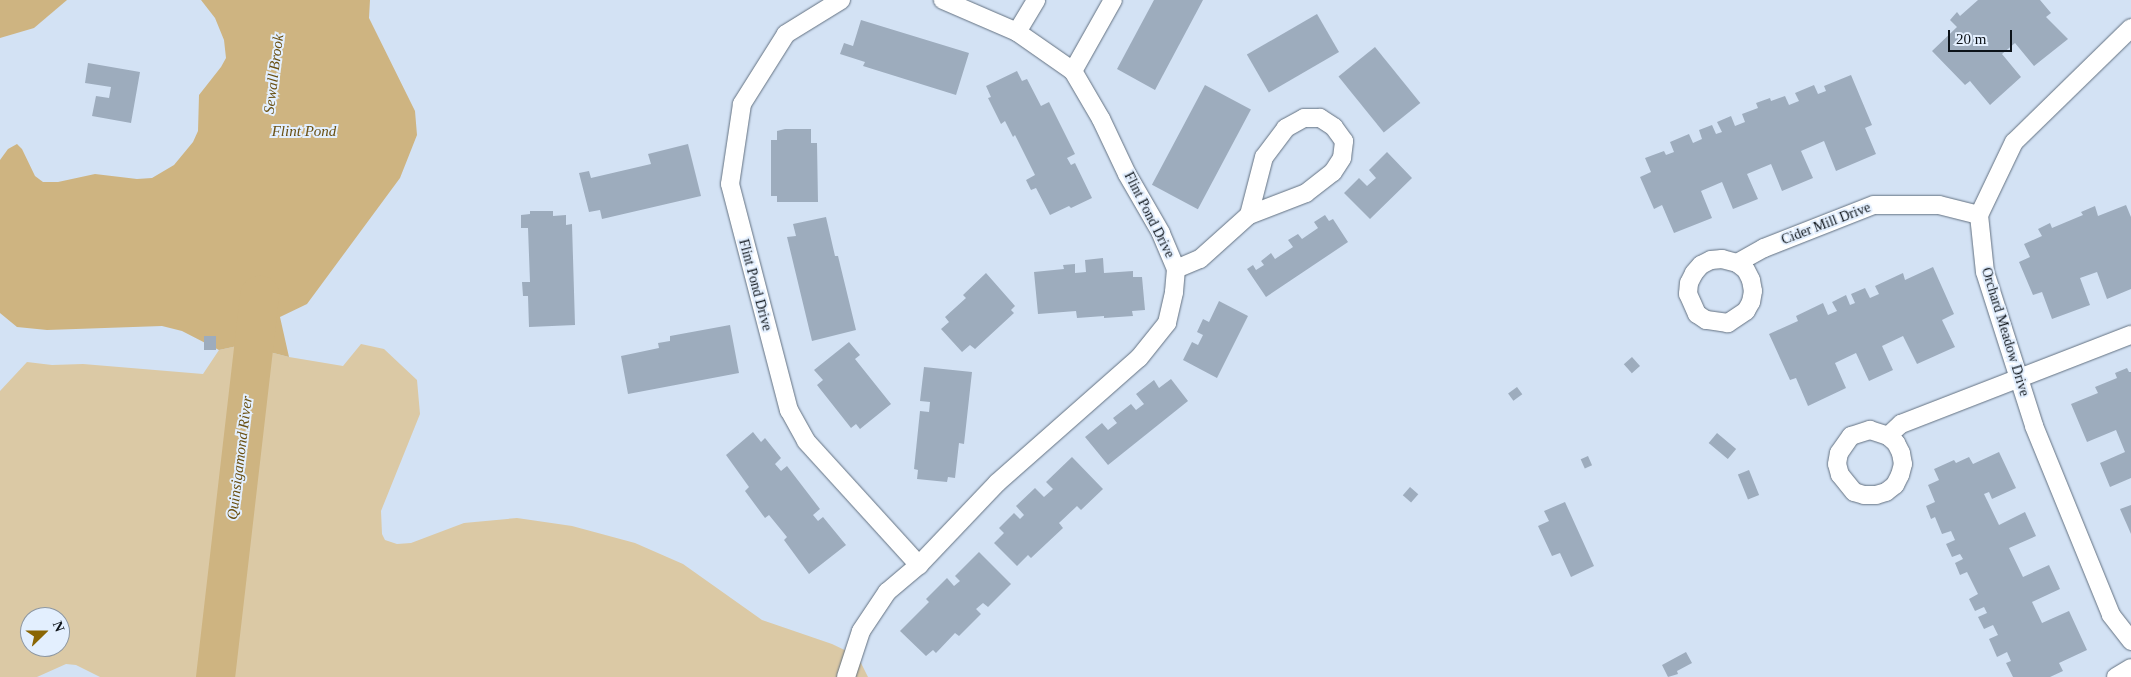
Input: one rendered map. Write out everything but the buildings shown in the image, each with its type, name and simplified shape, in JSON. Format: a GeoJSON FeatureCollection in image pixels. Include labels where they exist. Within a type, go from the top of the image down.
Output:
{"type":"FeatureCollection","features":[{"type":"Feature","properties":{"kind":"street","name":"Flint Pond Drive"},"geometry":{"type":"LineString","coordinates":[[841,0],[786,34],[742,104],[730,184],[789,410],[806,441],[919,564]]}},
{"type":"Feature","properties":{"kind":"street","name":"Flint Pond Drive"},"geometry":{"type":"LineString","coordinates":[[846,677],[861,631],[887,592],[919,564],[997,483],[1139,358],[1166,322],[1174,292],[1176,269],[1161,232],[1127,174],[1102,119],[1073,71],[1017,32],[943,0]]}},
{"type":"Feature","properties":{"kind":"street"},"geometry":{"type":"LineString","coordinates":[[1017,32],[1036,0]]}},
{"type":"Feature","properties":{"kind":"street"},"geometry":{"type":"LineString","coordinates":[[1073,71],[1113,0]]}},
{"type":"Feature","properties":{"kind":"street"},"geometry":{"type":"LineString","coordinates":[[1979,215],[2014,142],[2131,28]]}},
{"type":"Feature","properties":{"kind":"street"},"geometry":{"type":"LineString","coordinates":[[1176,269],[1200,259],[1250,215],[1306,193],[1333,172],[1342,158],[1344,141],[1334,127],[1320,118],[1304,118],[1286,128],[1264,156],[1250,215]]}},
{"type":"Feature","properties":{"kind":"street","name":"Cider Mill Drive"},"geometry":{"type":"LineString","coordinates":[[1737,263],[1764,248],[1874,205],[1939,205],[1979,215]]}},
{"type":"Feature","properties":{"kind":"street","name":"Orchard Meadow Drive"},"geometry":{"type":"LineString","coordinates":[[1979,215],[1984,272],[2034,426],[2111,615],[2131,641]]}},
{"type":"Feature","properties":{"kind":"street"},"geometry":{"type":"LineString","coordinates":[[1888,436],[1901,424],[2131,334]]}},
{"type":"Feature","properties":{"kind":"street"},"geometry":{"type":"LineString","coordinates":[[2116,677],[2131,668]]}},
{"type":"Feature","properties":{"kind":"shaded area"},"geometry":{"type":"Polygon","coordinates":[[[361,344],[384,349],[417,380],[420,414],[381,511],[382,534],[385,540],[397,544],[411,543],[464,523],[517,518],[572,526],[635,543],[683,564],[762,620],[832,644],[853,654],[861,663],[868,677],[100,677],[76,665],[66,664],[37,677],[0,677],[0,391],[27,362],[52,365],[83,364],[203,374],[219,350],[242,345],[289,357],[343,366],[361,344]]]}},
{"type":"Feature","properties":{"kind":"water"},"geometry":{"type":"Polygon","coordinates":[[[0,0],[67,0],[34,28],[0,38],[0,0]]]}},
{"type":"Feature","properties":{"kind":"water","name":"Flint Pond"},"geometry":{"type":"Polygon","coordinates":[[[201,0],[370,0],[369,18],[415,111],[417,135],[400,178],[307,304],[280,317],[289,357],[242,345],[219,350],[182,331],[162,326],[47,330],[17,327],[0,313],[0,160],[8,149],[17,144],[22,149],[35,176],[43,182],[58,182],[95,174],[137,179],[152,178],[174,165],[193,142],[198,131],[199,95],[226,58],[224,40],[215,18],[201,0]]]}},
{"type":"Feature","properties":{"kind":"waterway","name":"Quinsigamond River"},"geometry":{"type":"LineString","coordinates":[[215,677],[259,295]]}},
{"type":"Feature","properties":{"kind":"water label","name":"Sewall Brook"},"geometry":{"type":"Point","coordinates":[274,74]}}]}
